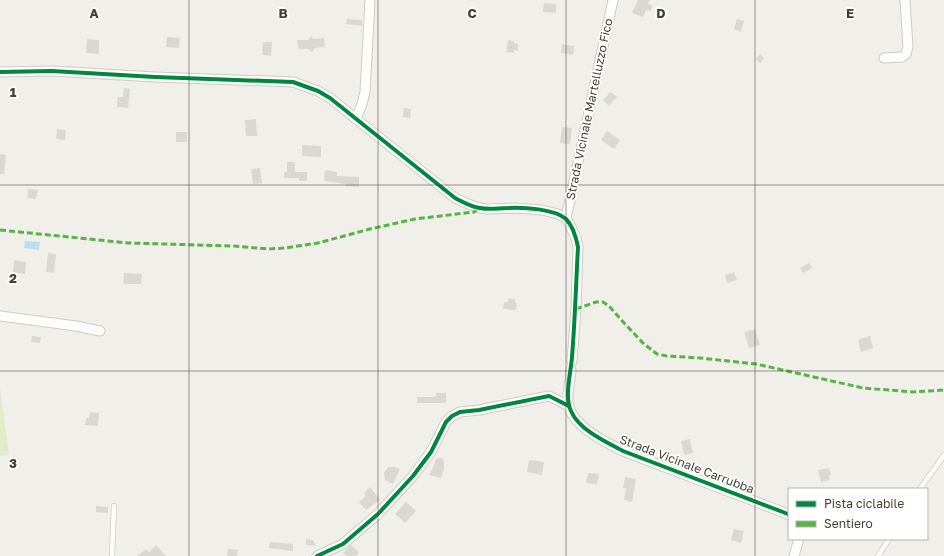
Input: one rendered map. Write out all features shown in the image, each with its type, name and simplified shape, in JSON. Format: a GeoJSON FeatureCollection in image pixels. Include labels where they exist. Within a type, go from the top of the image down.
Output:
{"type":"FeatureCollection","features":[{"type":"Feature","properties":{"kind":"street"},"geometry":{"type":"LineString","coordinates":[[356,119],[365,92],[370,0]]}},
{"type":"Feature","properties":{"kind":"street","name":"Strada Vicinale Martelluzzo Fico"},"geometry":{"type":"LineString","coordinates":[[566,218],[613,0]]}},
{"type":"Feature","properties":{"kind":"street"},"geometry":{"type":"LineString","coordinates":[[884,58],[902,57],[906,54],[908,47],[905,0]]}},
{"type":"Feature","properties":{"kind":"street"},"geometry":{"type":"LineString","coordinates":[[0,72],[52,71],[155,77],[293,82],[318,91],[330,98],[454,198],[479,208],[542,210],[558,214],[566,218],[574,232],[578,247],[576,309],[568,406],[549,396],[460,412],[452,416],[446,422],[431,452],[413,476],[378,514],[343,544],[317,556]]}},
{"type":"Feature","properties":{"kind":"street"},"geometry":{"type":"LineString","coordinates":[[0,316],[76,326],[100,331]]}},
{"type":"Feature","properties":{"kind":"street","name":"Strada Vicinale Carrubba"},"geometry":{"type":"LineString","coordinates":[[568,406],[571,413],[579,423],[616,448],[788,514]]}},
{"type":"Feature","properties":{"kind":"street"},"geometry":{"type":"LineString","coordinates":[[794,556],[798,540]]}},
{"type":"Feature","properties":{"kind":"lane"},"geometry":{"type":"LineString","coordinates":[[921,488],[944,455]]}},
{"type":"Feature","properties":{"kind":"lane"},"geometry":{"type":"LineString","coordinates":[[112,556],[114,506]]}},
{"type":"Feature","properties":{"kind":"lane"},"geometry":{"type":"LineString","coordinates":[[878,556],[888,540]]}},
{"type":"Feature","properties":{"kind":"green space"},"geometry":{"type":"Polygon","coordinates":[[[0,387],[9,455],[0,456],[0,387]]]}},
{"type":"Feature","properties":{"kind":"water"},"geometry":{"type":"Polygon","coordinates":[[[25,241],[40,242],[39,250],[24,248],[25,241]]]}},
{"type":"Feature","properties":{"kind":"building"},"geometry":{"type":"Polygon","coordinates":[[[638,0],[650,0],[648,4],[653,6],[650,11],[646,10],[643,17],[632,13],[638,0]]]}},
{"type":"Feature","properties":{"kind":"building"},"geometry":{"type":"Polygon","coordinates":[[[544,3],[556,4],[556,13],[543,12],[544,3]]]}},
{"type":"Feature","properties":{"kind":"building"},"geometry":{"type":"Polygon","coordinates":[[[347,19],[362,20],[362,26],[346,24],[347,19]]]}},
{"type":"Feature","properties":{"kind":"building"},"geometry":{"type":"Polygon","coordinates":[[[737,19],[744,21],[741,32],[734,29],[737,19]]]}},
{"type":"Feature","properties":{"kind":"building"},"geometry":{"type":"Polygon","coordinates":[[[311,36],[313,39],[324,38],[325,47],[315,48],[312,52],[308,49],[298,49],[297,40],[308,40],[311,36]]]}},
{"type":"Feature","properties":{"kind":"building"},"geometry":{"type":"Polygon","coordinates":[[[167,37],[180,38],[179,48],[166,47],[167,37]]]}},
{"type":"Feature","properties":{"kind":"building"},"geometry":{"type":"Polygon","coordinates":[[[87,39],[99,40],[99,54],[86,53],[87,39]]]}},
{"type":"Feature","properties":{"kind":"building"},"geometry":{"type":"Polygon","coordinates":[[[508,40],[514,41],[514,43],[518,44],[518,51],[514,50],[514,53],[506,52],[508,40]]]}},
{"type":"Feature","properties":{"kind":"building"},"geometry":{"type":"Polygon","coordinates":[[[263,42],[272,42],[271,56],[262,55],[263,42]]]}},
{"type":"Feature","properties":{"kind":"building"},"geometry":{"type":"Polygon","coordinates":[[[562,44],[574,46],[573,55],[561,53],[562,44]]]}},
{"type":"Feature","properties":{"kind":"building"},"geometry":{"type":"Polygon","coordinates":[[[760,54],[764,58],[760,63],[756,60],[760,54]]]}},
{"type":"Feature","properties":{"kind":"building"},"geometry":{"type":"Polygon","coordinates":[[[124,88],[130,89],[128,108],[117,107],[118,97],[123,97],[124,88]]]}},
{"type":"Feature","properties":{"kind":"building"},"geometry":{"type":"Polygon","coordinates":[[[611,92],[617,97],[609,106],[603,100],[611,92]]]}},
{"type":"Feature","properties":{"kind":"building"},"geometry":{"type":"Polygon","coordinates":[[[404,108],[411,109],[410,118],[403,117],[404,108]]]}},
{"type":"Feature","properties":{"kind":"building"},"geometry":{"type":"Polygon","coordinates":[[[256,119],[257,136],[246,136],[245,120],[256,119]]]}},
{"type":"Feature","properties":{"kind":"building"},"geometry":{"type":"Polygon","coordinates":[[[562,127],[572,128],[570,144],[560,143],[562,127]]]}},
{"type":"Feature","properties":{"kind":"building"},"geometry":{"type":"Polygon","coordinates":[[[57,129],[66,130],[65,140],[56,139],[57,129]]]}},
{"type":"Feature","properties":{"kind":"building"},"geometry":{"type":"Polygon","coordinates":[[[607,131],[620,140],[614,149],[601,140],[607,131]]]}},
{"type":"Feature","properties":{"kind":"building"},"geometry":{"type":"Polygon","coordinates":[[[176,132],[187,132],[187,142],[176,142],[176,132]]]}},
{"type":"Feature","properties":{"kind":"building"},"geometry":{"type":"Polygon","coordinates":[[[302,145],[321,146],[321,157],[302,156],[302,145]]]}},
{"type":"Feature","properties":{"kind":"building"},"geometry":{"type":"Polygon","coordinates":[[[0,154],[6,155],[4,174],[0,174],[0,154]]]}},
{"type":"Feature","properties":{"kind":"building"},"geometry":{"type":"Polygon","coordinates":[[[287,162],[295,162],[295,172],[307,172],[307,181],[299,181],[299,178],[284,178],[284,172],[287,172],[287,162]]]}},
{"type":"Feature","properties":{"kind":"building"},"geometry":{"type":"Polygon","coordinates":[[[260,168],[262,183],[253,184],[251,169],[260,168]]]}},
{"type":"Feature","properties":{"kind":"building"},"geometry":{"type":"Polygon","coordinates":[[[325,170],[337,172],[337,176],[359,177],[359,187],[346,186],[346,184],[324,181],[325,170]]]}},
{"type":"Feature","properties":{"kind":"building"},"geometry":{"type":"Polygon","coordinates":[[[28,189],[38,190],[36,199],[27,198],[28,189]]]}},
{"type":"Feature","properties":{"kind":"building"},"geometry":{"type":"Polygon","coordinates":[[[48,253],[56,254],[54,273],[46,272],[48,253]]]}},
{"type":"Feature","properties":{"kind":"building"},"geometry":{"type":"Polygon","coordinates":[[[14,260],[26,262],[25,274],[13,272],[14,260]]]}},
{"type":"Feature","properties":{"kind":"building"},"geometry":{"type":"Polygon","coordinates":[[[809,263],[812,268],[803,273],[800,268],[809,263]]]}},
{"type":"Feature","properties":{"kind":"building"},"geometry":{"type":"Polygon","coordinates":[[[734,272],[737,280],[727,283],[725,275],[734,272]]]}},
{"type":"Feature","properties":{"kind":"building"},"geometry":{"type":"Polygon","coordinates":[[[124,273],[142,274],[141,284],[123,284],[124,273]]]}},
{"type":"Feature","properties":{"kind":"building"},"geometry":{"type":"Polygon","coordinates":[[[509,298],[515,299],[515,303],[517,303],[516,310],[503,309],[504,302],[508,302],[509,298]]]}},
{"type":"Feature","properties":{"kind":"building"},"geometry":{"type":"Polygon","coordinates":[[[755,329],[760,345],[749,348],[744,332],[755,329]]]}},
{"type":"Feature","properties":{"kind":"building"},"geometry":{"type":"Polygon","coordinates":[[[32,336],[41,337],[40,343],[31,342],[32,336]]]}},
{"type":"Feature","properties":{"kind":"building"},"geometry":{"type":"Polygon","coordinates":[[[870,336],[873,348],[861,352],[858,340],[870,336]]]}},
{"type":"Feature","properties":{"kind":"building"},"geometry":{"type":"Polygon","coordinates":[[[436,393],[446,393],[446,403],[417,403],[417,397],[436,397],[436,393]]]}},
{"type":"Feature","properties":{"kind":"building"},"geometry":{"type":"Polygon","coordinates":[[[90,412],[99,413],[98,426],[85,425],[86,418],[89,418],[90,412]]]}},
{"type":"Feature","properties":{"kind":"building"},"geometry":{"type":"Polygon","coordinates":[[[690,439],[693,453],[684,455],[681,441],[690,439]]]}},
{"type":"Feature","properties":{"kind":"building"},"geometry":{"type":"Polygon","coordinates":[[[442,458],[444,460],[444,469],[441,478],[429,475],[435,460],[442,458]]]}},
{"type":"Feature","properties":{"kind":"building"},"geometry":{"type":"Polygon","coordinates":[[[529,460],[544,462],[542,475],[527,472],[529,460]]]}},
{"type":"Feature","properties":{"kind":"building"},"geometry":{"type":"Polygon","coordinates":[[[388,467],[400,469],[393,484],[385,480],[384,473],[388,467]]]}},
{"type":"Feature","properties":{"kind":"building"},"geometry":{"type":"Polygon","coordinates":[[[829,468],[831,475],[829,475],[830,480],[821,482],[818,470],[829,468]]]}},
{"type":"Feature","properties":{"kind":"building"},"geometry":{"type":"Polygon","coordinates":[[[588,473],[599,474],[597,484],[586,483],[588,473]]]}},
{"type":"Feature","properties":{"kind":"building"},"geometry":{"type":"Polygon","coordinates":[[[625,477],[636,479],[632,502],[624,500],[626,488],[623,488],[625,477]]]}},
{"type":"Feature","properties":{"kind":"building"},"geometry":{"type":"Polygon","coordinates":[[[370,487],[380,500],[366,510],[359,502],[366,496],[364,493],[370,487]]]}},
{"type":"Feature","properties":{"kind":"building"},"geometry":{"type":"Polygon","coordinates":[[[406,502],[416,511],[405,523],[395,514],[406,502]]]}},
{"type":"Feature","properties":{"kind":"building"},"geometry":{"type":"Polygon","coordinates":[[[96,506],[108,507],[108,513],[96,512],[96,506]]]}},
{"type":"Feature","properties":{"kind":"building"},"geometry":{"type":"Polygon","coordinates":[[[734,529],[744,531],[741,543],[731,540],[734,529]]]}},
{"type":"Feature","properties":{"kind":"building"},"geometry":{"type":"Polygon","coordinates":[[[306,539],[313,540],[316,546],[306,545],[306,539]]]}},
{"type":"Feature","properties":{"kind":"building"},"geometry":{"type":"Polygon","coordinates":[[[270,542],[293,544],[293,551],[269,548],[270,542]]]}},
{"type":"Feature","properties":{"kind":"building"},"geometry":{"type":"Polygon","coordinates":[[[156,545],[166,556],[137,556],[146,549],[149,552],[156,545]]]}},
{"type":"Feature","properties":{"kind":"building"},"geometry":{"type":"Polygon","coordinates":[[[351,545],[359,552],[356,556],[347,556],[343,553],[351,545]]]}},
{"type":"Feature","properties":{"kind":"building"},"geometry":{"type":"Polygon","coordinates":[[[228,549],[238,550],[237,556],[227,556],[228,549]]]}},
{"type":"Feature","properties":{"kind":"marked path"},"geometry":{"type":"LineString","coordinates":[[0,230],[128,243],[234,246],[269,249],[318,243],[415,219],[474,212],[479,208]]}},
{"type":"Feature","properties":{"kind":"marked path"},"geometry":{"type":"LineString","coordinates":[[576,309],[596,302],[603,302],[609,306],[644,344],[657,354],[756,364],[863,388],[913,392],[944,390]]}},
{"type":"Feature","properties":{"kind":"cycle path"},"geometry":{"type":"LineString","coordinates":[[0,72],[52,71],[155,77],[293,82],[318,91],[330,98],[455,198],[464,203],[483,209],[530,208],[547,211],[561,216],[571,225],[578,247],[573,343],[568,384],[569,405],[575,418],[586,430],[623,451],[788,514]]}},
{"type":"Feature","properties":{"kind":"cycle path"},"geometry":{"type":"LineString","coordinates":[[317,556],[343,544],[378,514],[413,476],[431,452],[446,422],[452,416],[460,412],[479,410],[549,396],[569,406]]}}]}
